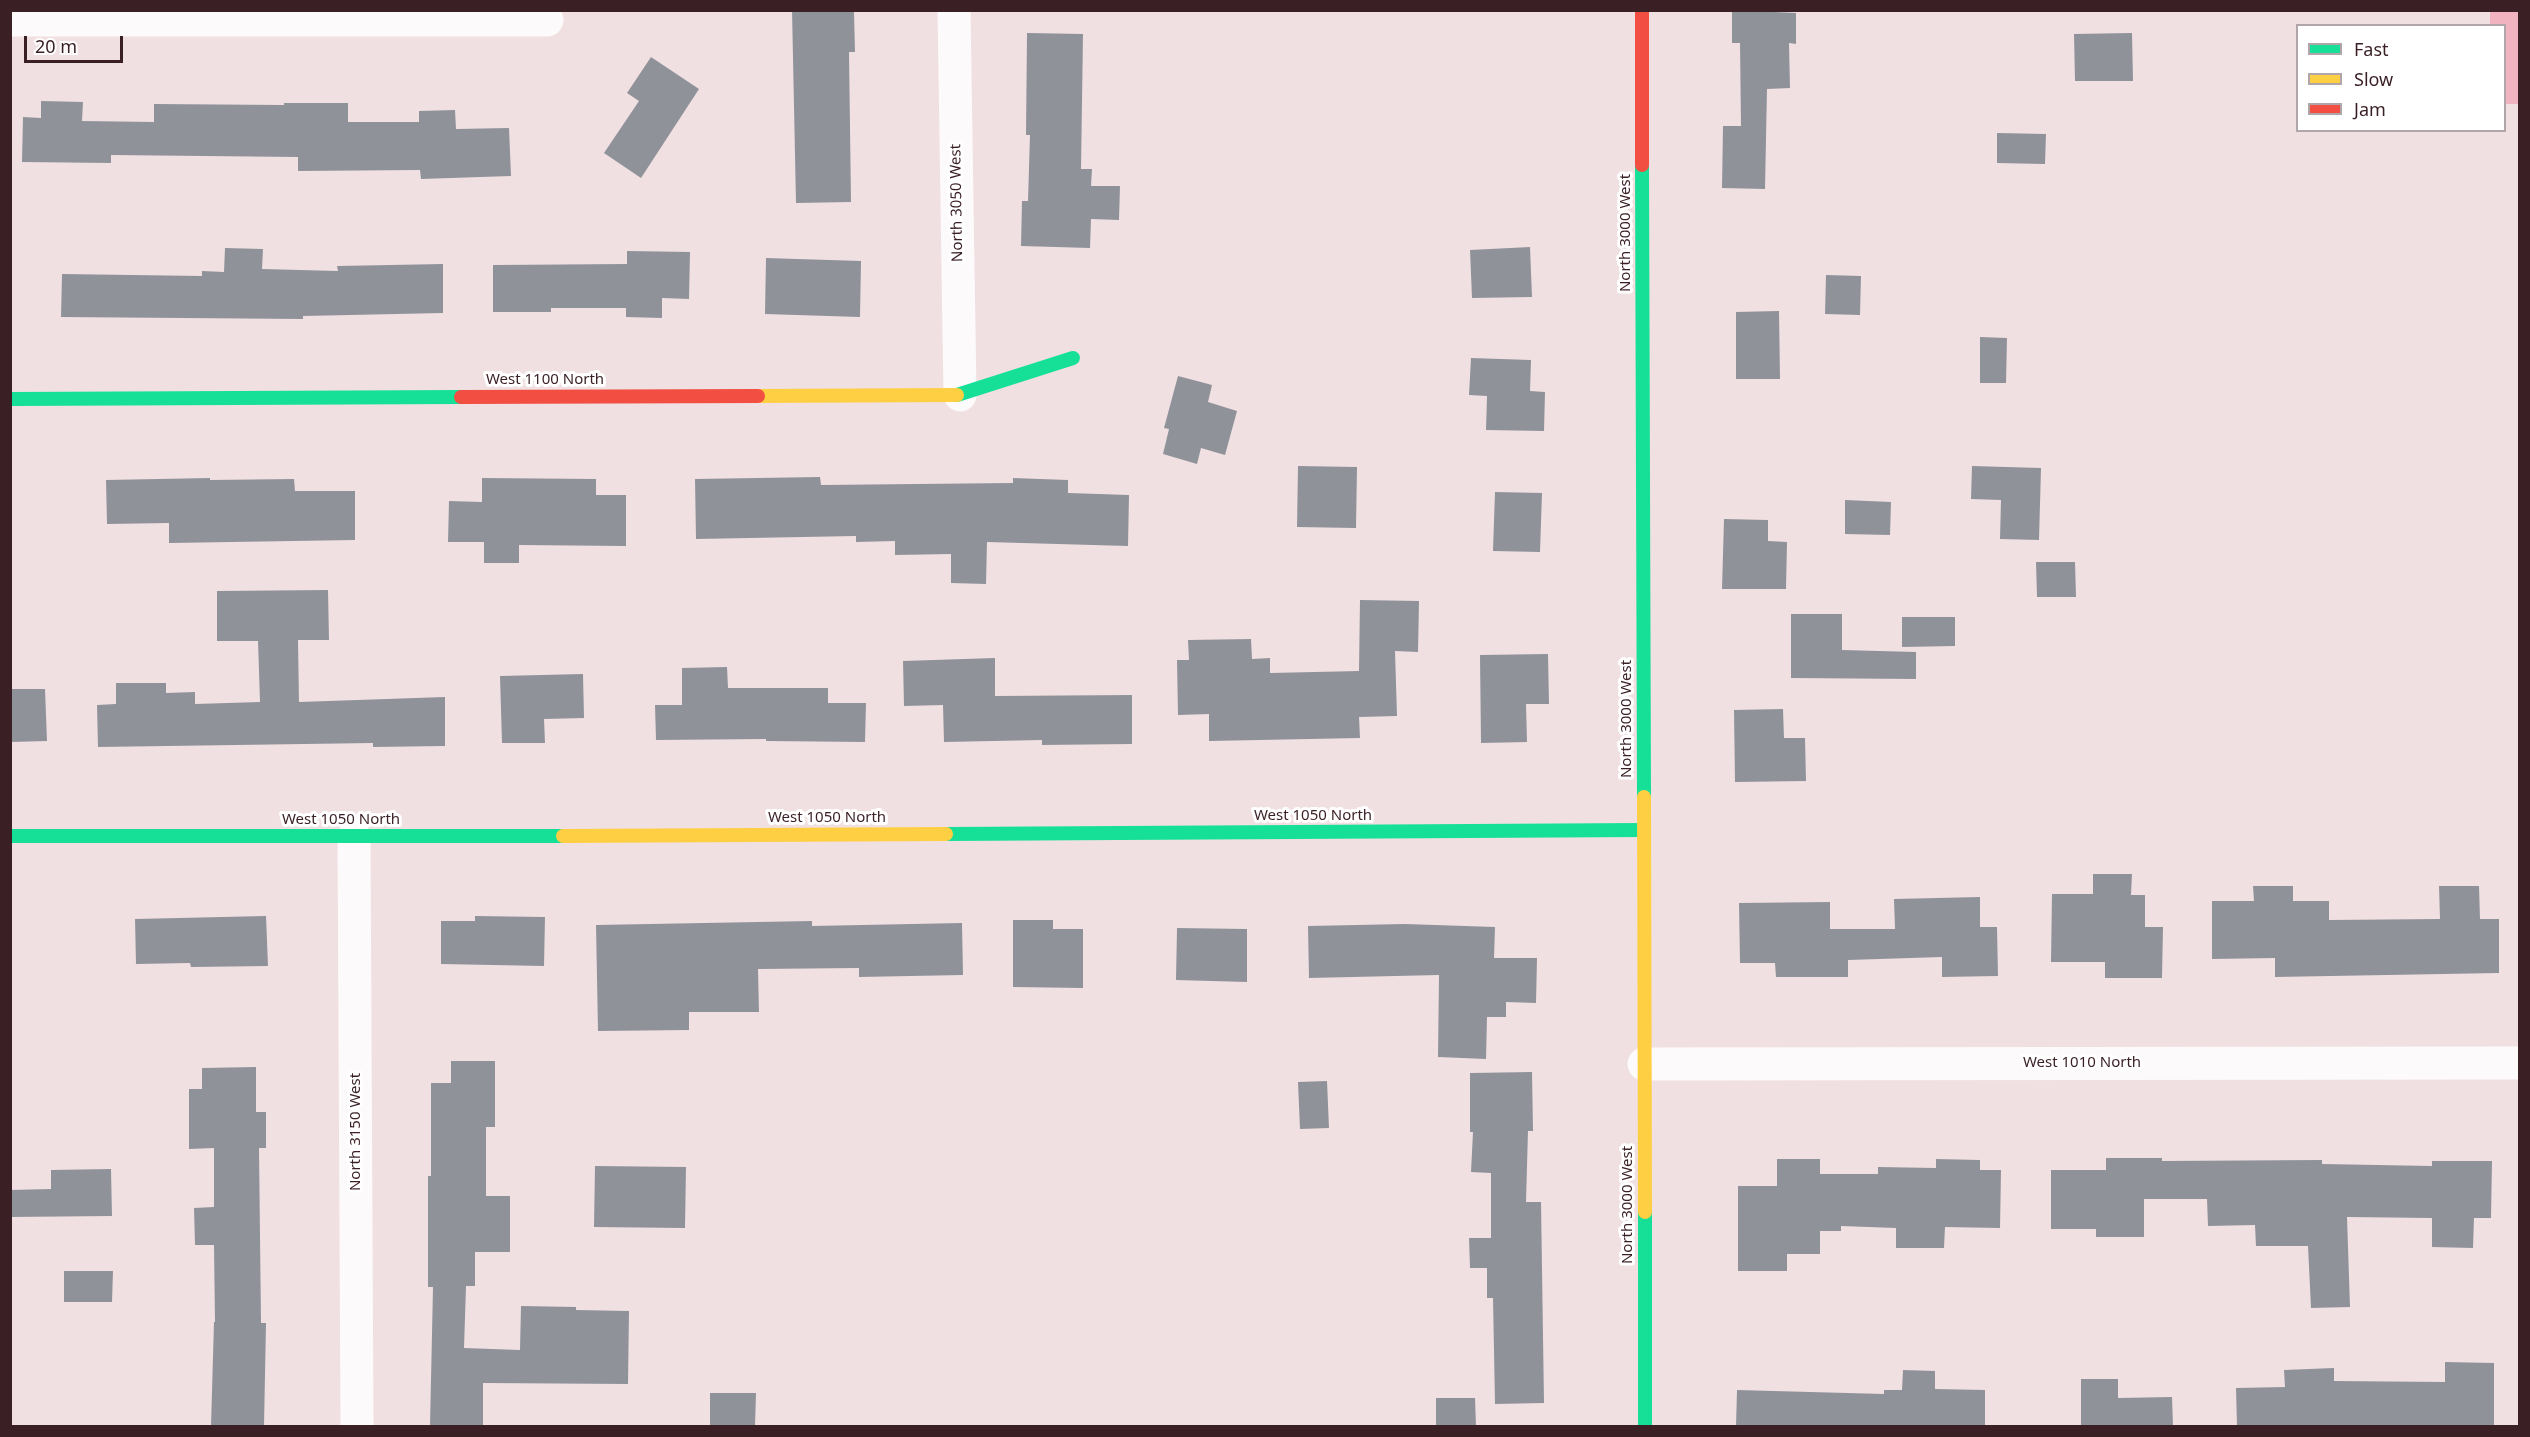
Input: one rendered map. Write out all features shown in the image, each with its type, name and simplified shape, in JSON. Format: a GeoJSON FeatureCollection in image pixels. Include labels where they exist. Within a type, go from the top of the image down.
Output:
{"type":"FeatureCollection","features":[{"type":"Feature","properties":{"kind":"street","name":"North 3050 West"},"geometry":{"type":"LineString","coordinates":[[954,10],[960,395]]}},
{"type":"Feature","properties":{"kind":"street","name":"North 3000 West"},"geometry":{"type":"LineString","coordinates":[[1642,10],[1645,1426]]}},
{"type":"Feature","properties":{"kind":"street"},"geometry":{"type":"LineString","coordinates":[[10,20],[547,20]]}},
{"type":"Feature","properties":{"kind":"street","name":"West 1100 North"},"geometry":{"type":"LineString","coordinates":[[10,399],[960,395],[1073,358]]}},
{"type":"Feature","properties":{"kind":"street","name":"West 1050 North"},"geometry":{"type":"LineString","coordinates":[[10,836],[354,837],[1644,830]]}},
{"type":"Feature","properties":{"kind":"street","name":"North 3150 West"},"geometry":{"type":"LineString","coordinates":[[354,837],[357,1426]]}},
{"type":"Feature","properties":{"kind":"street","name":"West 1010 North"},"geometry":{"type":"LineString","coordinates":[[1644,1064],[2520,1063]]}},
{"type":"Feature","properties":{"kind":"shaded area"},"geometry":{"type":"Polygon","coordinates":[[[2490,11],[2519,11],[2519,104],[2506,104],[2506,24],[2490,24],[2490,11]]]}},
{"type":"Feature","properties":{"kind":"building"},"geometry":{"type":"Polygon","coordinates":[[[792,10],[854,12],[855,52],[849,52],[851,202],[796,203],[792,10]]]}},
{"type":"Feature","properties":{"kind":"building"},"geometry":{"type":"Polygon","coordinates":[[[1732,10],[1796,13],[1796,44],[1789,43],[1790,88],[1767,89],[1765,189],[1722,188],[1723,126],[1741,126],[1740,43],[1732,43],[1732,10]]]}},
{"type":"Feature","properties":{"kind":"building"},"geometry":{"type":"Polygon","coordinates":[[[1027,33],[1083,34],[1081,169],[1092,169],[1091,186],[1120,186],[1119,220],[1091,219],[1090,248],[1021,246],[1022,201],[1028,201],[1030,135],[1026,135],[1027,33]]]}},
{"type":"Feature","properties":{"kind":"building"},"geometry":{"type":"Polygon","coordinates":[[[2132,33],[2133,81],[2075,81],[2074,34],[2132,33]]]}},
{"type":"Feature","properties":{"kind":"building"},"geometry":{"type":"Polygon","coordinates":[[[651,57],[699,89],[641,178],[604,153],[639,101],[627,93],[651,57]]]}},
{"type":"Feature","properties":{"kind":"building"},"geometry":{"type":"Polygon","coordinates":[[[41,101],[83,102],[82,121],[154,122],[154,104],[348,103],[348,122],[419,122],[419,111],[455,110],[456,129],[509,128],[511,176],[421,179],[420,170],[298,171],[298,157],[111,155],[111,163],[22,162],[23,117],[41,118],[41,101]]]}},
{"type":"Feature","properties":{"kind":"building"},"geometry":{"type":"Polygon","coordinates":[[[1997,133],[2046,134],[2045,164],[1997,163],[1997,133]]]}},
{"type":"Feature","properties":{"kind":"building"},"geometry":{"type":"Polygon","coordinates":[[[1530,247],[1532,297],[1472,298],[1470,250],[1530,247]]]}},
{"type":"Feature","properties":{"kind":"building"},"geometry":{"type":"Polygon","coordinates":[[[225,248],[263,249],[262,269],[338,271],[337,266],[443,264],[443,313],[303,316],[303,319],[61,317],[62,274],[202,276],[202,271],[224,272],[225,248]]]}},
{"type":"Feature","properties":{"kind":"building"},"geometry":{"type":"Polygon","coordinates":[[[627,251],[690,252],[689,299],[662,298],[662,318],[626,317],[626,308],[551,308],[551,312],[493,312],[493,265],[627,264],[627,251]]]}},
{"type":"Feature","properties":{"kind":"building"},"geometry":{"type":"Polygon","coordinates":[[[766,258],[861,261],[860,317],[765,314],[766,258]]]}},
{"type":"Feature","properties":{"kind":"building"},"geometry":{"type":"Polygon","coordinates":[[[1826,275],[1861,276],[1860,315],[1825,314],[1826,275]]]}},
{"type":"Feature","properties":{"kind":"building"},"geometry":{"type":"Polygon","coordinates":[[[1779,311],[1780,379],[1736,379],[1736,312],[1779,311]]]}},
{"type":"Feature","properties":{"kind":"building"},"geometry":{"type":"Polygon","coordinates":[[[1980,337],[2007,338],[2006,383],[1980,383],[1980,337]]]}},
{"type":"Feature","properties":{"kind":"building"},"geometry":{"type":"Polygon","coordinates":[[[1471,358],[1531,360],[1530,391],[1545,392],[1544,431],[1486,430],[1487,396],[1469,395],[1471,358]]]}},
{"type":"Feature","properties":{"kind":"building"},"geometry":{"type":"Polygon","coordinates":[[[1178,376],[1212,385],[1208,402],[1237,411],[1225,455],[1201,448],[1197,464],[1163,454],[1169,429],[1164,428],[1178,376]]]}},
{"type":"Feature","properties":{"kind":"building"},"geometry":{"type":"Polygon","coordinates":[[[1298,466],[1357,467],[1356,528],[1297,527],[1298,466]]]}},
{"type":"Feature","properties":{"kind":"building"},"geometry":{"type":"Polygon","coordinates":[[[1972,466],[2041,468],[2039,540],[2000,539],[2001,500],[1971,499],[1972,466]]]}},
{"type":"Feature","properties":{"kind":"building"},"geometry":{"type":"Polygon","coordinates":[[[820,477],[821,485],[1013,483],[1013,478],[1068,480],[1068,493],[1129,495],[1128,546],[987,542],[986,584],[951,583],[951,554],[895,555],[895,541],[856,542],[856,536],[696,539],[695,479],[820,477]]]}},
{"type":"Feature","properties":{"kind":"building"},"geometry":{"type":"Polygon","coordinates":[[[210,478],[210,480],[294,479],[295,491],[355,491],[355,540],[169,543],[169,523],[107,524],[106,480],[210,478]]]}},
{"type":"Feature","properties":{"kind":"building"},"geometry":{"type":"Polygon","coordinates":[[[482,478],[596,479],[596,495],[626,495],[626,546],[519,545],[519,563],[484,563],[484,542],[448,542],[449,501],[482,502],[482,478]]]}},
{"type":"Feature","properties":{"kind":"building"},"geometry":{"type":"Polygon","coordinates":[[[1495,492],[1542,493],[1540,552],[1493,551],[1495,492]]]}},
{"type":"Feature","properties":{"kind":"building"},"geometry":{"type":"Polygon","coordinates":[[[1845,500],[1891,502],[1890,535],[1845,534],[1845,500]]]}},
{"type":"Feature","properties":{"kind":"building"},"geometry":{"type":"Polygon","coordinates":[[[1724,519],[1768,520],[1768,541],[1787,542],[1786,589],[1722,589],[1724,519]]]}},
{"type":"Feature","properties":{"kind":"building"},"geometry":{"type":"Polygon","coordinates":[[[2036,562],[2075,562],[2076,597],[2037,597],[2036,562]]]}},
{"type":"Feature","properties":{"kind":"building"},"geometry":{"type":"Polygon","coordinates":[[[328,590],[329,640],[298,640],[299,702],[445,697],[445,746],[373,747],[373,743],[98,747],[97,705],[116,704],[116,683],[166,683],[166,693],[195,692],[195,704],[260,702],[258,641],[217,641],[217,591],[328,590]]]}},
{"type":"Feature","properties":{"kind":"building"},"geometry":{"type":"Polygon","coordinates":[[[1360,600],[1419,601],[1418,652],[1395,651],[1397,716],[1359,717],[1360,738],[1209,741],[1209,714],[1178,715],[1177,660],[1189,660],[1188,640],[1251,639],[1252,659],[1270,658],[1270,673],[1359,671],[1360,600]]]}},
{"type":"Feature","properties":{"kind":"building"},"geometry":{"type":"Polygon","coordinates":[[[1791,614],[1842,614],[1842,650],[1916,652],[1916,679],[1791,678],[1791,614]]]}},
{"type":"Feature","properties":{"kind":"building"},"geometry":{"type":"Polygon","coordinates":[[[1902,617],[1955,617],[1955,646],[1902,647],[1902,617]]]}},
{"type":"Feature","properties":{"kind":"building"},"geometry":{"type":"Polygon","coordinates":[[[1548,654],[1549,704],[1526,704],[1527,742],[1481,743],[1480,655],[1548,654]]]}},
{"type":"Feature","properties":{"kind":"building"},"geometry":{"type":"Polygon","coordinates":[[[995,658],[995,696],[1132,695],[1132,744],[1042,745],[1042,740],[944,742],[943,705],[904,706],[903,661],[995,658]]]}},
{"type":"Feature","properties":{"kind":"building"},"geometry":{"type":"Polygon","coordinates":[[[727,667],[728,688],[828,688],[828,703],[866,703],[865,742],[766,741],[766,739],[656,740],[655,705],[682,705],[682,668],[727,667]]]}},
{"type":"Feature","properties":{"kind":"building"},"geometry":{"type":"Polygon","coordinates":[[[583,674],[584,718],[544,719],[545,743],[502,743],[500,676],[583,674]]]}},
{"type":"Feature","properties":{"kind":"building"},"geometry":{"type":"Polygon","coordinates":[[[10,689],[45,689],[47,741],[10,742],[10,689]]]}},
{"type":"Feature","properties":{"kind":"building"},"geometry":{"type":"Polygon","coordinates":[[[1783,709],[1784,738],[1805,738],[1806,781],[1735,782],[1734,710],[1783,709]]]}},
{"type":"Feature","properties":{"kind":"building"},"geometry":{"type":"Polygon","coordinates":[[[2093,874],[2132,874],[2131,895],[2145,895],[2145,927],[2163,927],[2162,978],[2105,978],[2105,962],[2051,962],[2052,894],[2093,894],[2093,874]]]}},
{"type":"Feature","properties":{"kind":"building"},"geometry":{"type":"Polygon","coordinates":[[[2253,886],[2293,886],[2293,901],[2329,901],[2329,920],[2440,919],[2439,886],[2479,886],[2480,919],[2499,919],[2499,973],[2275,977],[2275,958],[2212,959],[2212,901],[2254,901],[2253,886]]]}},
{"type":"Feature","properties":{"kind":"building"},"geometry":{"type":"Polygon","coordinates":[[[1980,897],[1980,927],[1997,927],[1998,976],[1942,977],[1942,957],[1848,960],[1848,977],[1776,977],[1775,963],[1740,963],[1739,903],[1830,902],[1830,929],[1895,929],[1894,899],[1980,897]]]}},
{"type":"Feature","properties":{"kind":"building"},"geometry":{"type":"Polygon","coordinates":[[[266,916],[268,966],[191,967],[190,963],[136,964],[135,919],[266,916]]]}},
{"type":"Feature","properties":{"kind":"building"},"geometry":{"type":"Polygon","coordinates":[[[475,916],[545,917],[544,966],[441,964],[441,921],[475,921],[475,916]]]}},
{"type":"Feature","properties":{"kind":"building"},"geometry":{"type":"Polygon","coordinates":[[[1013,920],[1053,920],[1053,929],[1083,929],[1083,988],[1013,987],[1013,920]]]}},
{"type":"Feature","properties":{"kind":"building"},"geometry":{"type":"Polygon","coordinates":[[[812,921],[812,926],[962,923],[963,975],[859,977],[859,968],[758,969],[759,1012],[689,1012],[689,1030],[598,1031],[596,925],[812,921]]]}},
{"type":"Feature","properties":{"kind":"building"},"geometry":{"type":"Polygon","coordinates":[[[1405,924],[1495,927],[1494,958],[1537,958],[1536,1003],[1506,1002],[1506,1017],[1487,1017],[1486,1059],[1438,1057],[1439,975],[1309,978],[1308,926],[1405,924]]]}},
{"type":"Feature","properties":{"kind":"building"},"geometry":{"type":"Polygon","coordinates":[[[1177,928],[1247,929],[1247,982],[1176,980],[1177,928]]]}},
{"type":"Feature","properties":{"kind":"building"},"geometry":{"type":"Polygon","coordinates":[[[451,1061],[495,1061],[495,1127],[486,1127],[486,1196],[510,1196],[510,1252],[475,1252],[475,1286],[466,1286],[464,1348],[520,1350],[521,1306],[629,1311],[628,1384],[483,1383],[483,1426],[430,1426],[433,1287],[428,1287],[428,1176],[431,1176],[431,1083],[451,1083],[451,1061]]]}},
{"type":"Feature","properties":{"kind":"building"},"geometry":{"type":"Polygon","coordinates":[[[256,1067],[256,1112],[266,1112],[266,1148],[259,1148],[261,1323],[266,1323],[264,1426],[211,1426],[215,1322],[214,1245],[195,1245],[194,1208],[214,1207],[214,1148],[189,1149],[189,1089],[202,1089],[202,1068],[256,1067]]]}},
{"type":"Feature","properties":{"kind":"building"},"geometry":{"type":"Polygon","coordinates":[[[1532,1072],[1533,1131],[1528,1131],[1526,1202],[1541,1202],[1544,1403],[1495,1404],[1493,1298],[1487,1298],[1487,1268],[1470,1268],[1469,1238],[1491,1238],[1491,1173],[1471,1172],[1473,1132],[1470,1132],[1470,1073],[1532,1072]]]}},
{"type":"Feature","properties":{"kind":"building"},"geometry":{"type":"Polygon","coordinates":[[[1327,1081],[1329,1128],[1300,1129],[1298,1082],[1327,1081]]]}},
{"type":"Feature","properties":{"kind":"building"},"geometry":{"type":"Polygon","coordinates":[[[2106,1158],[2162,1158],[2162,1161],[2322,1160],[2322,1164],[2432,1166],[2432,1161],[2492,1161],[2491,1218],[2474,1218],[2473,1248],[2432,1247],[2432,1218],[2347,1217],[2350,1307],[2311,1308],[2308,1246],[2256,1246],[2255,1225],[2208,1226],[2207,1199],[2144,1199],[2144,1237],[2096,1237],[2096,1229],[2051,1229],[2051,1170],[2106,1170],[2106,1158]]]}},
{"type":"Feature","properties":{"kind":"building"},"geometry":{"type":"Polygon","coordinates":[[[1777,1159],[1820,1159],[1820,1174],[1878,1174],[1878,1167],[1936,1168],[1936,1159],[1980,1160],[1980,1170],[2001,1170],[2000,1228],[1945,1227],[1944,1248],[1896,1248],[1896,1228],[1841,1226],[1841,1231],[1820,1231],[1820,1254],[1787,1254],[1787,1271],[1738,1271],[1738,1186],[1777,1186],[1777,1159]]]}},
{"type":"Feature","properties":{"kind":"building"},"geometry":{"type":"Polygon","coordinates":[[[595,1166],[686,1167],[685,1228],[594,1227],[595,1166]]]}},
{"type":"Feature","properties":{"kind":"building"},"geometry":{"type":"Polygon","coordinates":[[[111,1169],[112,1216],[10,1217],[10,1190],[51,1189],[51,1170],[111,1169]]]}},
{"type":"Feature","properties":{"kind":"building"},"geometry":{"type":"Polygon","coordinates":[[[64,1271],[113,1271],[112,1302],[64,1302],[64,1271]]]}},
{"type":"Feature","properties":{"kind":"building"},"geometry":{"type":"Polygon","coordinates":[[[2445,1362],[2494,1363],[2494,1426],[2237,1426],[2236,1388],[2285,1387],[2284,1370],[2334,1368],[2334,1381],[2445,1382],[2445,1362]]]}},
{"type":"Feature","properties":{"kind":"building"},"geometry":{"type":"Polygon","coordinates":[[[1903,1370],[1935,1371],[1935,1389],[1985,1390],[1985,1426],[1736,1426],[1737,1390],[1884,1394],[1884,1390],[1902,1390],[1903,1370]]]}},
{"type":"Feature","properties":{"kind":"building"},"geometry":{"type":"Polygon","coordinates":[[[2081,1379],[2118,1379],[2118,1398],[2172,1397],[2173,1426],[2081,1426],[2081,1379]]]}},
{"type":"Feature","properties":{"kind":"building"},"geometry":{"type":"Polygon","coordinates":[[[710,1393],[756,1393],[755,1426],[710,1426],[710,1393]]]}},
{"type":"Feature","properties":{"kind":"building"},"geometry":{"type":"Polygon","coordinates":[[[1436,1398],[1475,1398],[1476,1426],[1436,1426],[1436,1398]]]}},
{"type":"Feature","properties":{"kind":"traffic: fast"},"geometry":{"type":"LineString","coordinates":[[1642,165],[1644,797]]}},
{"type":"Feature","properties":{"kind":"traffic: fast"},"geometry":{"type":"LineString","coordinates":[[957,395],[1073,358]]}},
{"type":"Feature","properties":{"kind":"traffic: fast"},"geometry":{"type":"LineString","coordinates":[[10,399],[461,397]]}},
{"type":"Feature","properties":{"kind":"traffic: fast"},"geometry":{"type":"LineString","coordinates":[[946,834],[1644,830]]}},
{"type":"Feature","properties":{"kind":"traffic: fast"},"geometry":{"type":"LineString","coordinates":[[10,836],[563,836]]}},
{"type":"Feature","properties":{"kind":"traffic: fast"},"geometry":{"type":"LineString","coordinates":[[1645,1212],[1645,1426]]}},
{"type":"Feature","properties":{"kind":"traffic: slow"},"geometry":{"type":"LineString","coordinates":[[758,396],[957,395]]}},
{"type":"Feature","properties":{"kind":"traffic: slow"},"geometry":{"type":"LineString","coordinates":[[1644,797],[1645,1212]]}},
{"type":"Feature","properties":{"kind":"traffic: slow"},"geometry":{"type":"LineString","coordinates":[[563,836],[946,834]]}},
{"type":"Feature","properties":{"kind":"traffic: jam"},"geometry":{"type":"LineString","coordinates":[[1642,10],[1642,165]]}},
{"type":"Feature","properties":{"kind":"traffic: jam"},"geometry":{"type":"LineString","coordinates":[[461,397],[758,396]]}}]}
